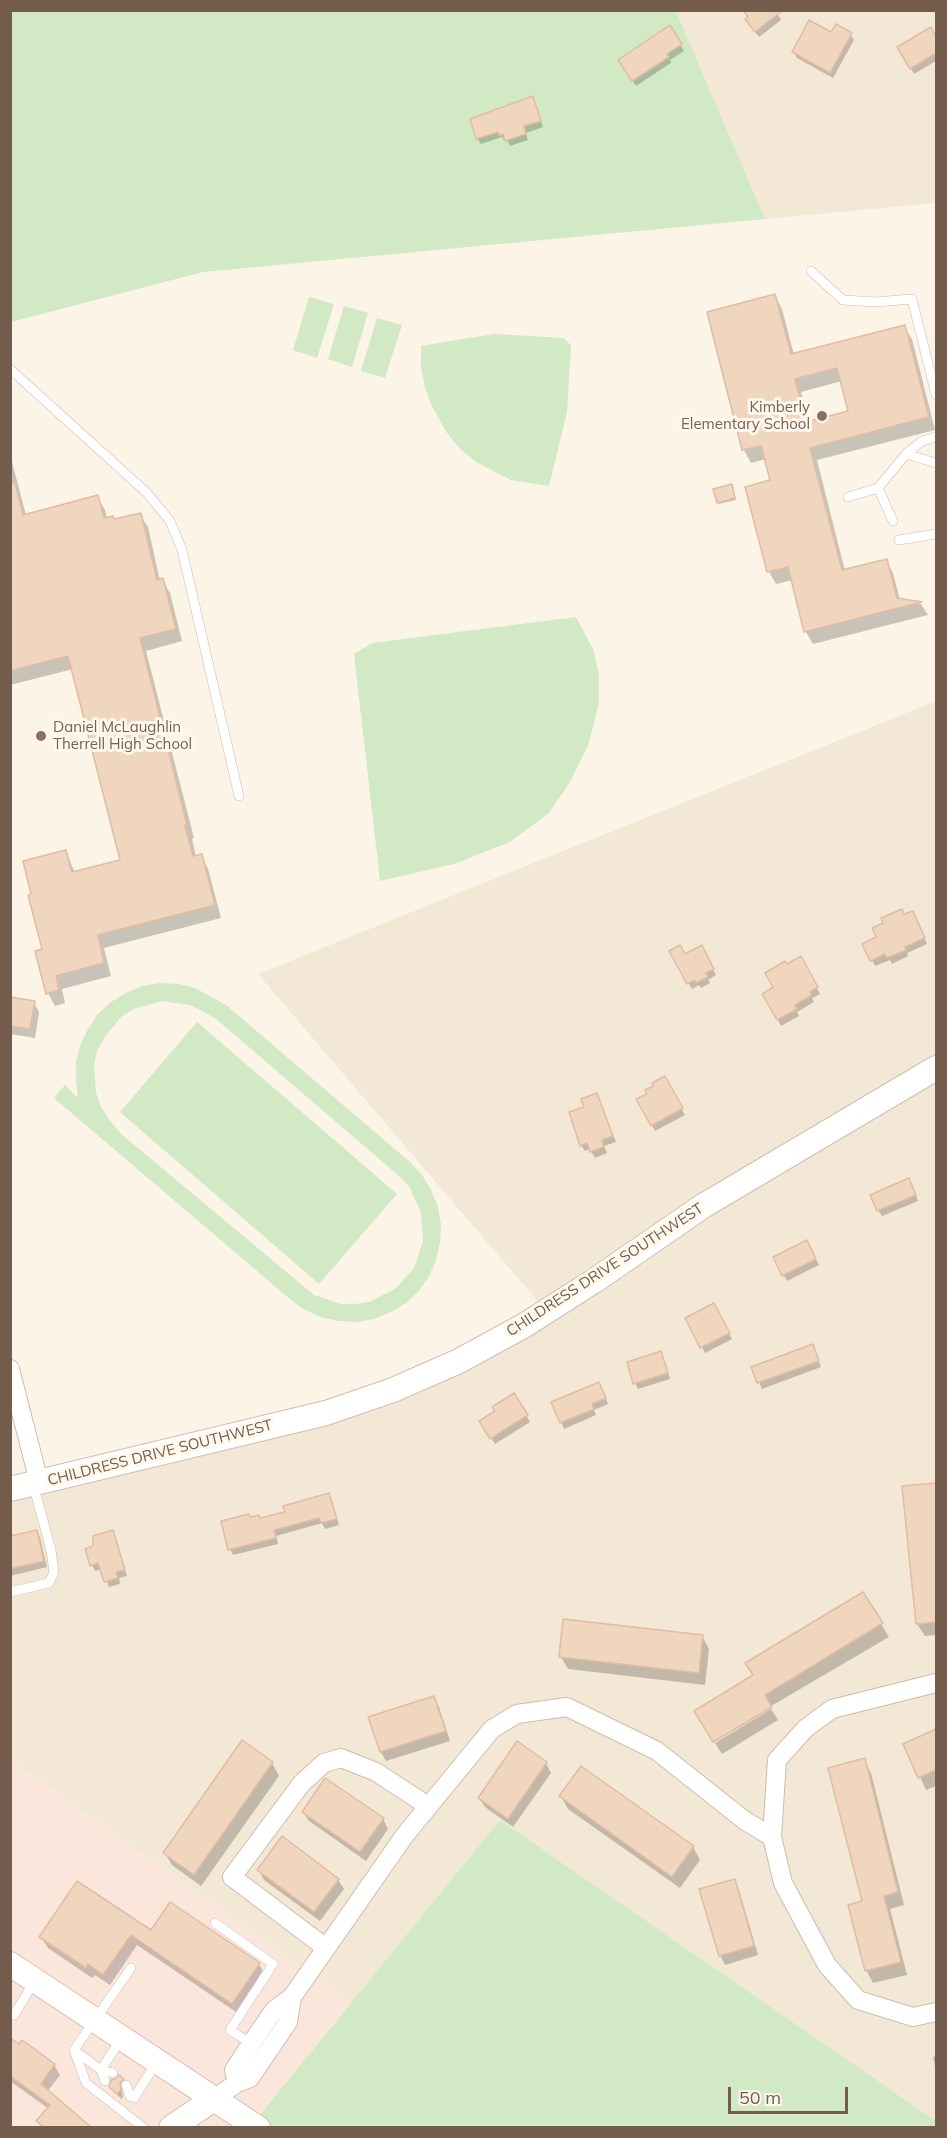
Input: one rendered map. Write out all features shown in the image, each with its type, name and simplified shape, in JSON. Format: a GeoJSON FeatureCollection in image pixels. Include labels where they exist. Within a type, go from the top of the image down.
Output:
{"type":"FeatureCollection","features":[{"type":"Feature","properties":{"kind":"street","name":"CHILDRESS DRIVE SOUTHWEST"},"geometry":{"type":"LineString","coordinates":[[28,1485],[326,1413],[393,1390],[459,1361],[535,1319],[703,1206],[936,1068]]}},
{"type":"Feature","properties":{"kind":"street"},"geometry":{"type":"LineString","coordinates":[[10,1369],[28,1485]]}},
{"type":"Feature","properties":{"kind":"street"},"geometry":{"type":"LineString","coordinates":[[936,1683],[832,1709],[806,1728],[777,1760],[772,1837],[783,1883],[788,1894],[827,1965],[858,2000],[913,2017],[936,2013]]}},
{"type":"Feature","properties":{"kind":"street"},"geometry":{"type":"LineString","coordinates":[[237,2083],[234,2070],[274,2010],[292,1997],[405,1835],[492,1729],[517,1714],[567,1707],[657,1751],[744,1820],[772,1837]]}},
{"type":"Feature","properties":{"kind":"street"},"geometry":{"type":"LineString","coordinates":[[326,1948],[232,1877],[302,1783],[324,1762],[341,1758],[376,1772],[428,1806]]}},
{"type":"Feature","properties":{"kind":"street"},"geometry":{"type":"LineString","coordinates":[[10,1964],[258,2127]]}},
{"type":"Feature","properties":{"kind":"street"},"geometry":{"type":"LineString","coordinates":[[171,2127],[237,2083],[250,2078],[288,2022],[292,1997]]}},
{"type":"Feature","properties":{"kind":"lane"},"geometry":{"type":"LineString","coordinates":[[811,271],[843,300],[875,302],[912,299],[936,395]]}},
{"type":"Feature","properties":{"kind":"lane"},"geometry":{"type":"LineString","coordinates":[[10,369],[147,493],[170,521],[182,550],[239,796]]}},
{"type":"Feature","properties":{"kind":"lane"},"geometry":{"type":"LineString","coordinates":[[848,497],[878,488],[906,454],[922,441],[936,436]]}},
{"type":"Feature","properties":{"kind":"lane"},"geometry":{"type":"LineString","coordinates":[[906,454],[936,463]]}},
{"type":"Feature","properties":{"kind":"lane"},"geometry":{"type":"LineString","coordinates":[[878,488],[893,521]]}},
{"type":"Feature","properties":{"kind":"lane"},"geometry":{"type":"LineString","coordinates":[[899,540],[936,534]]}},
{"type":"Feature","properties":{"kind":"lane"},"geometry":{"type":"LineString","coordinates":[[10,1592],[49,1583],[54,1572],[51,1550],[28,1485]]}},
{"type":"Feature","properties":{"kind":"lane"},"geometry":{"type":"LineString","coordinates":[[215,1923],[273,1964],[230,2030],[267,2054]]}},
{"type":"Feature","properties":{"kind":"lane"},"geometry":{"type":"LineString","coordinates":[[74,2050],[131,1968]]}},
{"type":"Feature","properties":{"kind":"lane"},"geometry":{"type":"LineString","coordinates":[[10,2013],[14,2015],[35,1980]]}},
{"type":"Feature","properties":{"kind":"lane"},"geometry":{"type":"LineString","coordinates":[[101,2070],[123,2037]]}},
{"type":"Feature","properties":{"kind":"lane"},"geometry":{"type":"LineString","coordinates":[[74,2050],[101,2070],[113,2073]]}},
{"type":"Feature","properties":{"kind":"lane"},"geometry":{"type":"LineString","coordinates":[[74,2050],[86,2083],[144,2127]]}},
{"type":"Feature","properties":{"kind":"lane"},"geometry":{"type":"LineString","coordinates":[[125,2112],[132,2097],[158,2061]]}},
{"type":"Feature","properties":{"kind":"lane"},"geometry":{"type":"LineString","coordinates":[[101,2070],[105,2081]]}},
{"type":"Feature","properties":{"kind":"lane"},"geometry":{"type":"LineString","coordinates":[[126,2085],[132,2097]]}},
{"type":"Feature","properties":{"kind":"lane"},"geometry":{"type":"LineString","coordinates":[[118,2093],[132,2097]]}},
{"type":"Feature","properties":{"kind":"shaded area"},"geometry":{"type":"Polygon","coordinates":[[[676,11],[936,11],[936,203],[765,219],[676,11]]]}},
{"type":"Feature","properties":{"kind":"shaded area"},"geometry":{"type":"Polygon","coordinates":[[[936,701],[936,2121],[500,1820],[351,2003],[11,1761],[11,1490],[422,1390],[546,1311],[258,974],[936,701]]]}},
{"type":"Feature","properties":{"kind":"shaded area"},"geometry":{"type":"Polygon","coordinates":[[[10,1761],[351,2003],[249,2127],[11,2127],[10,1761]]]}},
{"type":"Feature","properties":{"kind":"green space"},"geometry":{"type":"Polygon","coordinates":[[[11,11],[676,11],[765,219],[203,272],[11,322],[11,11]]]}},
{"type":"Feature","properties":{"kind":"green space"},"geometry":{"type":"Polygon","coordinates":[[[309,297],[334,304],[317,358],[293,350],[309,297]]]}},
{"type":"Feature","properties":{"kind":"green space"},"geometry":{"type":"Polygon","coordinates":[[[344,306],[368,313],[352,367],[328,359],[344,306]]]}},
{"type":"Feature","properties":{"kind":"green space"},"geometry":{"type":"Polygon","coordinates":[[[377,318],[402,325],[385,378],[361,371],[377,318]]]}},
{"type":"Feature","properties":{"kind":"green space"},"geometry":{"type":"Polygon","coordinates":[[[494,334],[563,338],[571,345],[567,412],[549,486],[511,480],[476,462],[461,450],[447,433],[425,388],[421,367],[421,346],[494,334]]]}},
{"type":"Feature","properties":{"kind":"green space"},"geometry":{"type":"Polygon","coordinates":[[[576,617],[594,651],[599,676],[599,703],[588,746],[570,782],[549,813],[510,842],[454,864],[380,881],[354,654],[372,643],[576,617]]]}},
{"type":"Feature","properties":{"kind":"green space"},"geometry":{"type":"Polygon","coordinates":[[[160,983],[178,984],[195,988],[226,1005],[410,1162],[422,1175],[438,1207],[441,1225],[440,1242],[429,1276],[419,1291],[406,1303],[374,1319],[357,1322],[321,1317],[305,1310],[54,1098],[65,1085],[78,1098],[76,1063],[80,1045],[88,1029],[98,1014],[111,1002],[142,986],[160,983]],[[162,1001],[134,1009],[122,1016],[104,1038],[97,1051],[94,1065],[96,1093],[109,1119],[120,1133],[314,1295],[341,1304],[355,1304],[369,1302],[395,1289],[414,1268],[423,1241],[421,1212],[409,1186],[215,1018],[190,1005],[162,1001]]]}},
{"type":"Feature","properties":{"kind":"green space"},"geometry":{"type":"Polygon","coordinates":[[[197,1022],[397,1194],[319,1284],[120,1112],[197,1022]]]}},
{"type":"Feature","properties":{"kind":"green space"},"geometry":{"type":"Polygon","coordinates":[[[500,1820],[936,2121],[936,2128],[249,2128],[500,1820]]]}},
{"type":"Feature","properties":{"kind":"building"},"geometry":{"type":"Polygon","coordinates":[[[743,10],[783,10],[755,32],[745,19],[748,17],[743,10]]]}},
{"type":"Feature","properties":{"kind":"building"},"geometry":{"type":"Polygon","coordinates":[[[809,20],[831,32],[836,24],[852,33],[830,73],[792,52],[809,20]]]}},
{"type":"Feature","properties":{"kind":"building"},"geometry":{"type":"Polygon","coordinates":[[[670,25],[682,44],[667,54],[669,57],[632,81],[618,60],[670,25]]]}},
{"type":"Feature","properties":{"kind":"building"},"geometry":{"type":"Polygon","coordinates":[[[931,27],[936,37],[936,53],[910,69],[897,47],[931,27]]]}},
{"type":"Feature","properties":{"kind":"building"},"geometry":{"type":"Polygon","coordinates":[[[533,96],[541,121],[524,126],[526,134],[505,141],[503,134],[499,135],[498,132],[476,139],[470,119],[533,96]]]}},
{"type":"Feature","properties":{"kind":"building"},"geometry":{"type":"Polygon","coordinates":[[[775,294],[791,354],[905,325],[929,417],[810,448],[842,570],[887,559],[897,598],[922,602],[804,632],[788,567],[767,572],[745,487],[770,480],[761,446],[742,450],[707,312],[775,294]],[[837,368],[795,379],[806,422],[848,411],[837,368]]]}},
{"type":"Feature","properties":{"kind":"building"},"geometry":{"type":"Polygon","coordinates":[[[10,483],[15,483],[23,515],[98,495],[104,518],[113,516],[114,519],[141,513],[157,580],[163,578],[176,629],[140,638],[193,856],[202,854],[215,905],[98,935],[104,963],[56,976],[59,990],[46,994],[35,951],[42,949],[28,895],[31,894],[23,861],[66,850],[72,872],[120,860],[68,656],[10,671],[10,483]]]}},
{"type":"Feature","properties":{"kind":"building"},"geometry":{"type":"Polygon","coordinates":[[[732,484],[735,498],[717,503],[713,489],[732,484]]]}},
{"type":"Feature","properties":{"kind":"building"},"geometry":{"type":"Polygon","coordinates":[[[902,909],[904,914],[913,911],[925,938],[887,958],[885,954],[870,961],[862,944],[876,937],[872,928],[883,923],[881,918],[902,909]]]}},
{"type":"Feature","properties":{"kind":"building"},"geometry":{"type":"Polygon","coordinates":[[[680,945],[685,954],[702,945],[714,969],[706,973],[708,977],[696,983],[695,980],[687,984],[669,951],[680,945]]]}},
{"type":"Feature","properties":{"kind":"building"},"geometry":{"type":"Polygon","coordinates":[[[801,956],[818,987],[810,992],[812,995],[795,1005],[797,1009],[777,1020],[762,994],[773,987],[765,973],[785,961],[787,964],[801,956]]]}},
{"type":"Feature","properties":{"kind":"building"},"geometry":{"type":"Polygon","coordinates":[[[10,997],[35,1001],[30,1029],[10,1026],[10,997]]]}},
{"type":"Feature","properties":{"kind":"building"},"geometry":{"type":"Polygon","coordinates":[[[665,1076],[683,1108],[651,1126],[636,1099],[647,1094],[645,1090],[653,1086],[652,1083],[665,1076]]]}},
{"type":"Feature","properties":{"kind":"building"},"geometry":{"type":"Polygon","coordinates":[[[597,1093],[613,1136],[602,1140],[604,1147],[590,1152],[587,1143],[580,1146],[569,1112],[584,1107],[581,1099],[597,1093]]]}},
{"type":"Feature","properties":{"kind":"building"},"geometry":{"type":"Polygon","coordinates":[[[909,1178],[916,1195],[877,1211],[870,1195],[909,1178]]]}},
{"type":"Feature","properties":{"kind":"building"},"geometry":{"type":"Polygon","coordinates":[[[807,1240],[816,1259],[782,1276],[773,1257],[807,1240]]]}},
{"type":"Feature","properties":{"kind":"building"},"geometry":{"type":"Polygon","coordinates":[[[714,1303],[730,1333],[700,1348],[685,1318],[714,1303]]]}},
{"type":"Feature","properties":{"kind":"building"},"geometry":{"type":"Polygon","coordinates":[[[813,1344],[819,1361],[757,1383],[751,1367],[813,1344]]]}},
{"type":"Feature","properties":{"kind":"building"},"geometry":{"type":"Polygon","coordinates":[[[661,1351],[668,1373],[633,1384],[627,1362],[661,1351]]]}},
{"type":"Feature","properties":{"kind":"building"},"geometry":{"type":"Polygon","coordinates":[[[599,1382],[606,1398],[592,1404],[594,1409],[560,1423],[551,1402],[599,1382]]]}},
{"type":"Feature","properties":{"kind":"building"},"geometry":{"type":"Polygon","coordinates":[[[514,1393],[528,1415],[490,1439],[479,1421],[495,1411],[492,1407],[514,1393]]]}},
{"type":"Feature","properties":{"kind":"building"},"geometry":{"type":"Polygon","coordinates":[[[936,1483],[936,1622],[916,1624],[902,1486],[936,1483]]]}},
{"type":"Feature","properties":{"kind":"building"},"geometry":{"type":"Polygon","coordinates":[[[329,1493],[337,1519],[321,1523],[319,1518],[274,1530],[276,1538],[228,1550],[221,1521],[249,1514],[250,1517],[259,1515],[260,1518],[285,1512],[283,1506],[329,1493]]]}},
{"type":"Feature","properties":{"kind":"building"},"geometry":{"type":"Polygon","coordinates":[[[37,1530],[44,1561],[10,1569],[10,1536],[37,1530]]]}},
{"type":"Feature","properties":{"kind":"building"},"geometry":{"type":"Polygon","coordinates":[[[113,1530],[125,1570],[116,1572],[118,1578],[104,1582],[98,1563],[90,1566],[85,1549],[93,1546],[93,1536],[113,1530]]]}},
{"type":"Feature","properties":{"kind":"building"},"geometry":{"type":"Polygon","coordinates":[[[863,1592],[883,1623],[765,1695],[772,1707],[713,1742],[694,1711],[753,1675],[745,1663],[863,1592]]]}},
{"type":"Feature","properties":{"kind":"building"},"geometry":{"type":"Polygon","coordinates":[[[563,1619],[703,1635],[699,1673],[559,1657],[563,1619]]]}},
{"type":"Feature","properties":{"kind":"building"},"geometry":{"type":"Polygon","coordinates":[[[434,1696],[446,1731],[380,1752],[368,1717],[434,1696]]]}},
{"type":"Feature","properties":{"kind":"building"},"geometry":{"type":"Polygon","coordinates":[[[936,1729],[936,1770],[918,1778],[903,1744],[936,1729]]]}},
{"type":"Feature","properties":{"kind":"building"},"geometry":{"type":"Polygon","coordinates":[[[242,1740],[273,1762],[194,1875],[163,1853],[242,1740]]]}},
{"type":"Feature","properties":{"kind":"building"},"geometry":{"type":"Polygon","coordinates":[[[517,1741],[547,1762],[508,1819],[478,1798],[517,1741]]]}},
{"type":"Feature","properties":{"kind":"building"},"geometry":{"type":"Polygon","coordinates":[[[865,1758],[898,1892],[884,1896],[901,1962],[865,1971],[848,1905],[862,1901],[828,1768],[865,1758]]]}},
{"type":"Feature","properties":{"kind":"building"},"geometry":{"type":"Polygon","coordinates":[[[581,1766],[694,1846],[672,1877],[559,1796],[581,1766]]]}},
{"type":"Feature","properties":{"kind":"building"},"geometry":{"type":"Polygon","coordinates":[[[325,1778],[384,1818],[360,1852],[302,1812],[325,1778]]]}},
{"type":"Feature","properties":{"kind":"building"},"geometry":{"type":"Polygon","coordinates":[[[282,1836],[339,1879],[314,1912],[257,1870],[282,1836]]]}},
{"type":"Feature","properties":{"kind":"building"},"geometry":{"type":"Polygon","coordinates":[[[735,1879],[754,1946],[719,1956],[699,1889],[735,1879]]]}},
{"type":"Feature","properties":{"kind":"building"},"geometry":{"type":"Polygon","coordinates":[[[77,1881],[151,1930],[170,1902],[260,1963],[232,2004],[131,1935],[103,1975],[88,1964],[86,1968],[39,1937],[77,1881]]]}},
{"type":"Feature","properties":{"kind":"building"},"geometry":{"type":"Polygon","coordinates":[[[10,2038],[19,2044],[22,2040],[55,2064],[41,2084],[91,2127],[44,2127],[36,2121],[50,2105],[10,2076],[10,2038]]]}},
{"type":"Feature","properties":{"kind":"building"},"geometry":{"type":"Polygon","coordinates":[[[119,2075],[124,2079],[120,2083],[121,2090],[117,2094],[109,2087],[111,2080],[119,2075]]]}},
{"type":"Feature","properties":{"kind":"place","name":"Kimberly Elementary School"},"geometry":{"type":"Point","coordinates":[822,416]}},
{"type":"Feature","properties":{"kind":"place","name":"Daniel McLaughlin Therrell High School"},"geometry":{"type":"Point","coordinates":[41,736]}}]}
